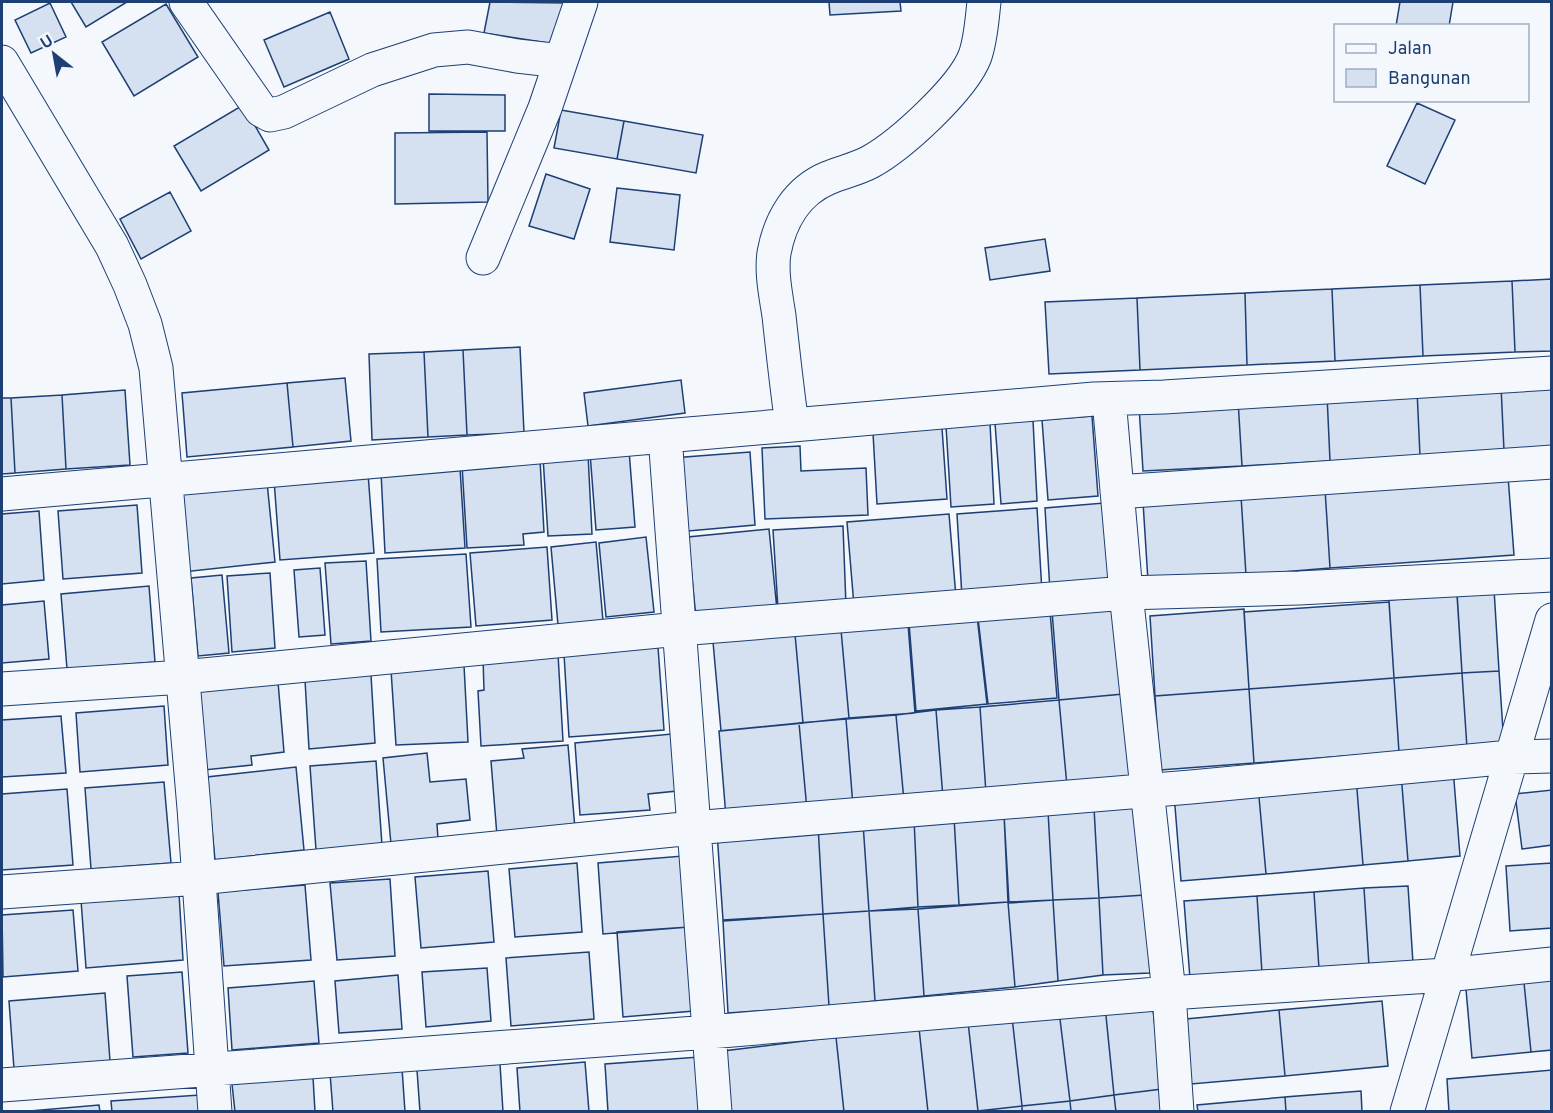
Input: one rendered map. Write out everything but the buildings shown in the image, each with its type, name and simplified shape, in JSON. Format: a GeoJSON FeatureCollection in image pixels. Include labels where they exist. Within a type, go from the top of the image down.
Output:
{"type":"FeatureCollection","features":[{"type":"Feature","properties":{"kind":"street"},"geometry":{"type":"LineString","coordinates":[[186,2],[261,110],[270,115],[284,112],[372,70],[434,50],[468,47],[561,61]]}},
{"type":"Feature","properties":{"kind":"street"},"geometry":{"type":"LineString","coordinates":[[483,258],[545,108],[581,2]]}},
{"type":"Feature","properties":{"kind":"street"},"geometry":{"type":"LineString","coordinates":[[792,425],[775,286],[774,253],[788,212],[808,189],[826,179],[869,163],[885,152],[924,120],[954,90],[975,56],[984,2]]}},
{"type":"Feature","properties":{"kind":"street"},"geometry":{"type":"LineString","coordinates":[[2,62],[112,246],[145,324],[156,368],[200,878],[215,1112]]}},
{"type":"Feature","properties":{"kind":"street"},"geometry":{"type":"LineString","coordinates":[[2,494],[1109,399],[1551,373]]}},
{"type":"Feature","properties":{"kind":"street"},"geometry":{"type":"LineString","coordinates":[[1109,399],[1178,1112]]}},
{"type":"Feature","properties":{"kind":"street"},"geometry":{"type":"LineString","coordinates":[[665,436],[715,1112]]}},
{"type":"Feature","properties":{"kind":"street"},"geometry":{"type":"LineString","coordinates":[[1117,492],[1551,462]]}},
{"type":"Feature","properties":{"kind":"street"},"geometry":{"type":"LineString","coordinates":[[2,689],[183,677],[679,629],[1126,593],[1299,588],[1551,575]]}},
{"type":"Feature","properties":{"kind":"street"},"geometry":{"type":"LineString","coordinates":[[1407,1112],[1551,620]]}},
{"type":"Feature","properties":{"kind":"street"},"geometry":{"type":"LineString","coordinates":[[2,892],[200,878],[693,828],[1511,757],[1551,756]]}},
{"type":"Feature","properties":{"kind":"street"},"geometry":{"type":"LineString","coordinates":[[2,1085],[709,1032],[1168,993],[1446,975],[1551,964]]}}]}
